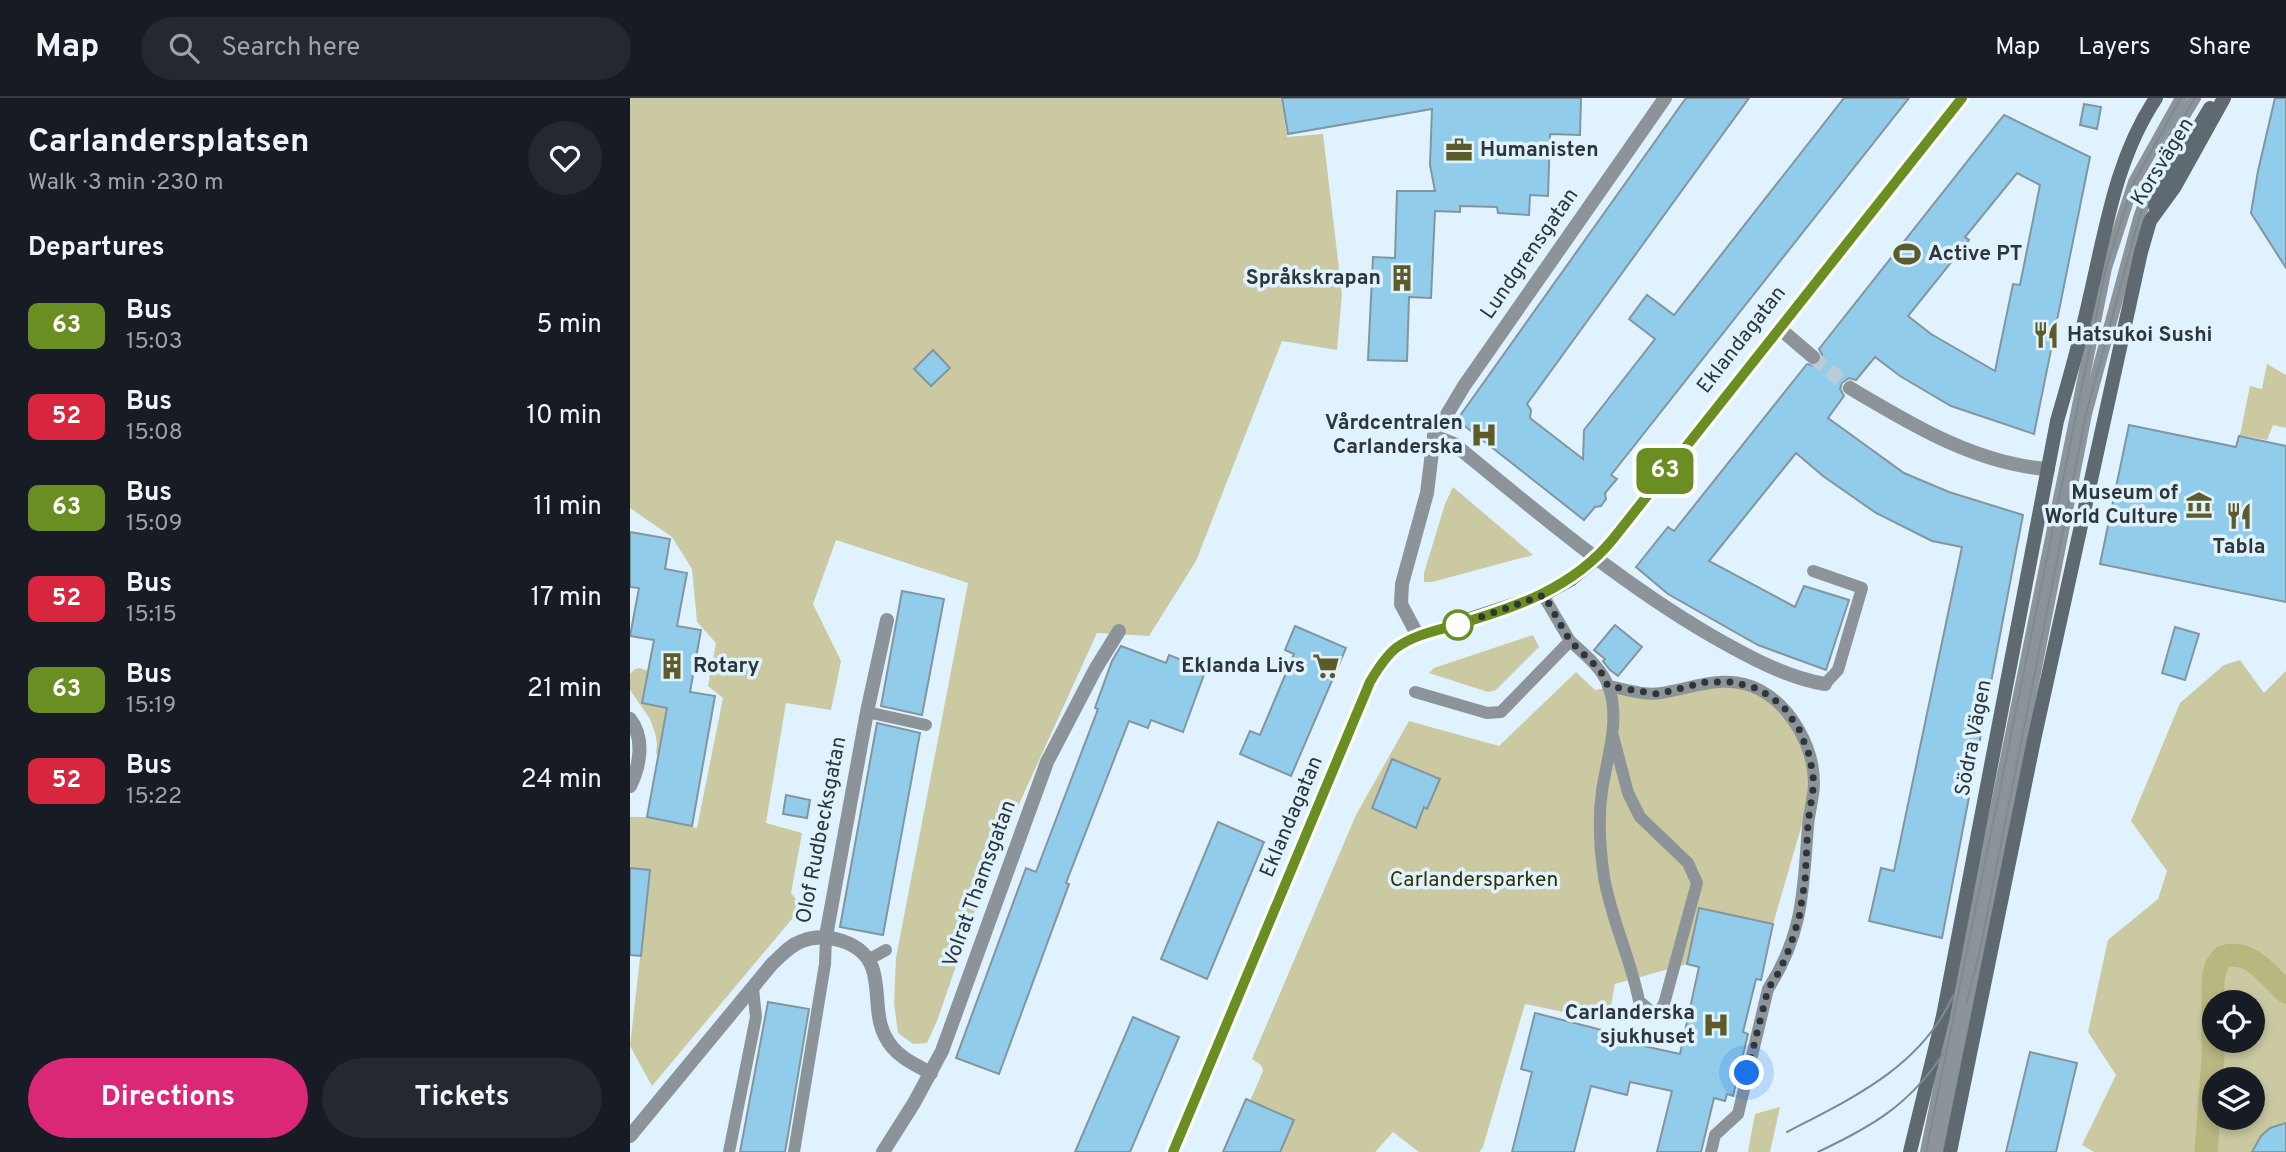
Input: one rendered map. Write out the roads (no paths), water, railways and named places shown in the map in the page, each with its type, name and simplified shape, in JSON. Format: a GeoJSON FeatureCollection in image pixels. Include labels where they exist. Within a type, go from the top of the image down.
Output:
{"type":"FeatureCollection","features":[{"type":"Feature","properties":{"kind":"main road","name":"Eklandagatan"},"geometry":{"type":"LineString","coordinates":[[1173,1152],[1370,682],[1388,656],[1396,648],[1418,636],[1544,595],[1570,580],[1597,558],[1962,98]]}},
{"type":"Feature","properties":{"kind":"main road","name":"Korsvägen"},"geometry":{"type":"LineString","coordinates":[[2082,332],[2117,180],[2130,145],[2156,98]]}},
{"type":"Feature","properties":{"kind":"main road"},"geometry":{"type":"LineString","coordinates":[[2150,220],[2162,188],[2215,98]]}},
{"type":"Feature","properties":{"kind":"main road","name":"Korsvägen"},"geometry":{"type":"LineString","coordinates":[[1950,1152],[2034,740],[2141,251],[2150,220],[2174,188],[2224,98]]}},
{"type":"Feature","properties":{"kind":"main road","name":"Södra Vägen"},"geometry":{"type":"LineString","coordinates":[[1910,1152],[1943,1016],[2057,421],[2082,332]]}},
{"type":"Feature","properties":{"kind":"street","name":"Lundgrensgatan"},"geometry":{"type":"LineString","coordinates":[[1434,436],[1464,386],[1664,98]]}},
{"type":"Feature","properties":{"kind":"street"},"geometry":{"type":"LineString","coordinates":[[1779,328],[1813,357]]}},
{"type":"Feature","properties":{"kind":"street"},"geometry":{"type":"LineString","coordinates":[[1850,388],[1924,432],[1972,452],[2048,469]]}},
{"type":"Feature","properties":{"kind":"street"},"geometry":{"type":"LineString","coordinates":[[1418,636],[1401,604],[1402,584],[1427,493],[1434,436],[1454,444],[1597,558],[1671,612],[1740,652],[1804,680],[1825,684]]}},
{"type":"Feature","properties":{"kind":"street","name":"Olof Rudbecksgatan"},"geometry":{"type":"LineString","coordinates":[[630,1136],[772,964],[788,949],[802,941],[826,936],[867,712],[887,620]]}},
{"type":"Feature","properties":{"kind":"street","name":"Volrat Thamsgatan"},"geometry":{"type":"LineString","coordinates":[[883,1152],[942,1051],[1047,762],[1096,668],[1119,631]]}},
{"type":"Feature","properties":{"kind":"street"},"geometry":{"type":"LineString","coordinates":[[630,719],[634,723],[640,746],[636,775],[630,786]]}},
{"type":"Feature","properties":{"kind":"street"},"geometry":{"type":"LineString","coordinates":[[826,936],[847,942],[868,960],[872,967],[884,1035],[895,1050],[909,1062],[931,1073]]}},
{"type":"Feature","properties":{"kind":"lane"},"geometry":{"type":"LineString","coordinates":[[1926,1152],[2106,268],[2134,182],[2181,98]]}},
{"type":"Feature","properties":{"kind":"lane"},"geometry":{"type":"LineString","coordinates":[[1937,1152],[2087,414],[2139,218],[2150,187],[2180,123],[2195,98]]}},
{"type":"Feature","properties":{"kind":"lane"},"geometry":{"type":"LineString","coordinates":[[1813,571],[1862,588],[1838,670],[1825,684]]}},
{"type":"Feature","properties":{"kind":"lane"},"geometry":{"type":"LineString","coordinates":[[1544,595],[1570,641],[1600,670],[1608,686],[1613,709],[1612,736],[1602,794],[1600,832],[1604,878],[1639,1001],[1652,1012],[1659,1011],[1664,1004],[1697,883],[1688,863],[1640,817],[1628,793],[1612,736]]}},
{"type":"Feature","properties":{"kind":"lane"},"geometry":{"type":"LineString","coordinates":[[1415,692],[1486,713],[1501,712],[1570,641]]}},
{"type":"Feature","properties":{"kind":"lane"},"geometry":{"type":"LineString","coordinates":[[1608,686],[1658,694],[1706,682],[1733,682],[1759,689],[1783,706],[1799,729],[1810,757],[1814,783],[1799,918],[1790,947],[1768,989],[1738,1114],[1715,1135],[1711,1152]]}},
{"type":"Feature","properties":{"kind":"lane"},"geometry":{"type":"LineString","coordinates":[[867,712],[926,724]]}},
{"type":"Feature","properties":{"kind":"lane"},"geometry":{"type":"LineString","coordinates":[[794,1152],[825,964],[826,936]]}},
{"type":"Feature","properties":{"kind":"lane"},"geometry":{"type":"LineString","coordinates":[[868,960],[886,950]]}},
{"type":"Feature","properties":{"kind":"lane"},"geometry":{"type":"LineString","coordinates":[[729,1152],[756,1017],[753,989]]}},
{"type":"Feature","properties":{"kind":"waterway"},"geometry":{"type":"LineString","coordinates":[[2206,1152],[2213,1058],[2213,979],[2216,966],[2223,957],[2242,956],[2258,965],[2286,992]]}},
{"type":"Feature","properties":{"kind":"tunnel"},"geometry":{"type":"LineString","coordinates":[[1813,357],[1850,388]]}},
{"type":"Feature","properties":{"kind":"tram line"},"geometry":{"type":"LineString","coordinates":[[1926,1152],[2106,268],[2134,182],[2181,98]]}},
{"type":"Feature","properties":{"kind":"tram line"},"geometry":{"type":"LineString","coordinates":[[1966,1004],[1980,950],[2086,414],[2139,218],[2164,156],[2195,98]]}},
{"type":"Feature","properties":{"kind":"tram line"},"geometry":{"type":"LineString","coordinates":[[1787,1132],[1836,1107],[1903,1062],[1939,1021],[1953,996]]}},
{"type":"Feature","properties":{"kind":"tram line"},"geometry":{"type":"LineString","coordinates":[[1818,1152],[1873,1123],[1903,1101],[1943,1054]]}},
{"type":"Feature","properties":{"kind":"place","name":"Humanisten"},"geometry":{"type":"Point","coordinates":[1459,150]}},
{"type":"Feature","properties":{"kind":"place","name":"Active PT"},"geometry":{"type":"Point","coordinates":[1907,254]}},
{"type":"Feature","properties":{"kind":"place","name":"Språkskrapan"},"geometry":{"type":"Point","coordinates":[1402,278]}},
{"type":"Feature","properties":{"kind":"place","name":"Hatsukoi Sushi"},"geometry":{"type":"Point","coordinates":[2046,335]}},
{"type":"Feature","properties":{"kind":"place","name":"Vårdcentralen Carlanderska"},"geometry":{"type":"Point","coordinates":[1484,435]}},
{"type":"Feature","properties":{"kind":"place","name":"Museum of World Culture"},"geometry":{"type":"Point","coordinates":[2199,505]}},
{"type":"Feature","properties":{"kind":"place","name":"Tabla"},"geometry":{"type":"Point","coordinates":[2239,516]}},
{"type":"Feature","properties":{"kind":"place","name":"Rotary"},"geometry":{"type":"Point","coordinates":[672,666]}},
{"type":"Feature","properties":{"kind":"place","name":"Eklanda Livs"},"geometry":{"type":"Point","coordinates":[1326,666]}},
{"type":"Feature","properties":{"kind":"place","name":"Carlanderska sjukhuset"},"geometry":{"type":"Point","coordinates":[1716,1025]}},
{"type":"Feature","properties":{"kind":"park label","name":"Carlandersparken"},"geometry":{"type":"Point","coordinates":[1474,880]}}]}
